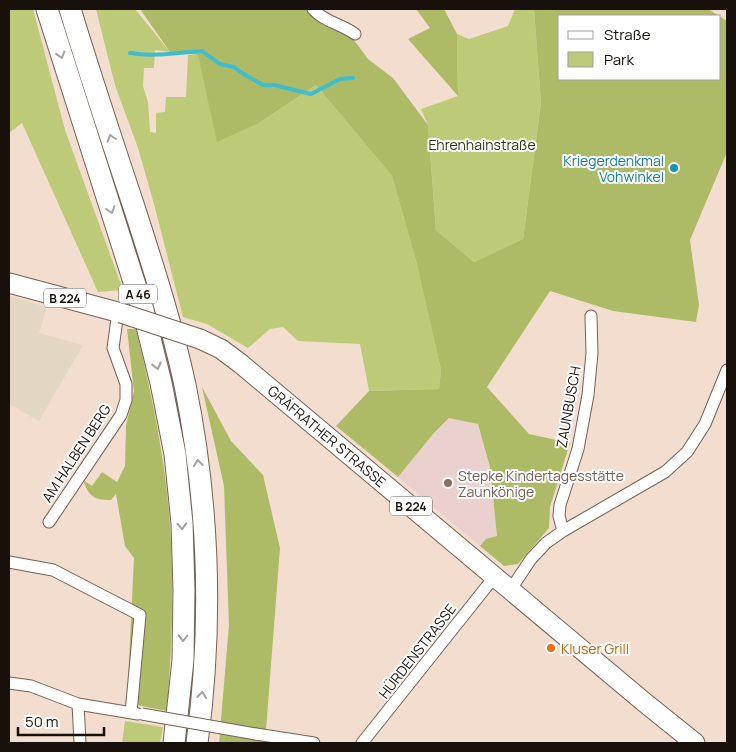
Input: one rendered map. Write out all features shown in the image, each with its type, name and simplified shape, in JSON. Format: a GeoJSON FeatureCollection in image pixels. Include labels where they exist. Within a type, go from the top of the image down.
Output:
{"type":"FeatureCollection","features":[{"type":"Feature","properties":{"kind":"highway","name":"A 46"},"geometry":{"type":"LineString","coordinates":[[47,9],[143,310],[161,383],[175,454],[182,523],[184,590],[183,660],[174,743]]}},
{"type":"Feature","properties":{"kind":"highway","name":"A 46"},"geometry":{"type":"LineString","coordinates":[[70,9],[167,315],[185,385],[196,450],[204,520],[207,588],[206,657],[197,743]]}},
{"type":"Feature","properties":{"kind":"main road","name":"GRÄFRATHER STRASSE"},"geometry":{"type":"LineString","coordinates":[[9,282],[119,313],[200,339],[221,349],[511,589],[644,702],[696,743]]}},
{"type":"Feature","properties":{"kind":"street"},"geometry":{"type":"LineString","coordinates":[[314,9],[320,17],[356,34]]}},
{"type":"Feature","properties":{"kind":"street","name":"AM HALBEN BERG"},"geometry":{"type":"LineString","coordinates":[[48,522],[121,415],[126,400],[126,384],[113,348],[119,313]]}},
{"type":"Feature","properties":{"kind":"street","name":"ZAUNBUSCH"},"geometry":{"type":"LineString","coordinates":[[563,531],[559,516],[560,505],[578,449],[588,395],[592,354],[591,316]]}},
{"type":"Feature","properties":{"kind":"street"},"geometry":{"type":"LineString","coordinates":[[511,589],[531,559],[546,543],[563,531],[642,487],[665,472],[687,452],[705,424],[727,370]]}},
{"type":"Feature","properties":{"kind":"street"},"geometry":{"type":"LineString","coordinates":[[9,562],[53,570],[140,615],[137,713]]}},
{"type":"Feature","properties":{"kind":"street","name":"HÜRDENSTRASSE"},"geometry":{"type":"LineString","coordinates":[[362,743],[495,576]]}},
{"type":"Feature","properties":{"kind":"street"},"geometry":{"type":"LineString","coordinates":[[9,684],[31,686],[78,704],[314,743]]}},
{"type":"Feature","properties":{"kind":"street"},"geometry":{"type":"LineString","coordinates":[[78,704],[80,743]]}},
{"type":"Feature","properties":{"kind":"shaded area"},"geometry":{"type":"Polygon","coordinates":[[[9,296],[47,307],[39,333],[83,345],[39,421],[9,404],[9,296]]]}},
{"type":"Feature","properties":{"kind":"shaded area","name":"Stepke Kindertagesstätte Zaunkönige"},"geometry":{"type":"Polygon","coordinates":[[[450,418],[478,424],[490,467],[497,536],[486,539],[480,546],[398,477],[433,434],[450,418]]]}},
{"type":"Feature","properties":{"kind":"green space"},"geometry":{"type":"Polygon","coordinates":[[[9,9],[33,9],[65,130],[123,290],[98,292],[22,123],[9,133],[9,9]]]}},
{"type":"Feature","properties":{"kind":"green space"},"geometry":{"type":"Polygon","coordinates":[[[96,9],[135,9],[170,52],[155,50],[154,68],[144,68],[143,86],[148,102],[150,132],[156,133],[156,113],[165,112],[166,97],[186,97],[188,55],[198,55],[259,123],[316,85],[392,176],[416,261],[441,370],[439,389],[369,391],[360,344],[298,341],[283,327],[270,329],[248,348],[207,324],[183,317],[154,204],[138,148],[115,85],[96,9]]]}},
{"type":"Feature","properties":{"kind":"green space"},"geometry":{"type":"Polygon","coordinates":[[[140,9],[309,9],[351,36],[368,59],[393,78],[428,125],[436,230],[474,262],[523,239],[541,103],[534,9],[708,9],[717,15],[558,15],[558,80],[721,80],[721,18],[727,21],[727,152],[690,240],[699,305],[696,322],[613,311],[550,291],[487,387],[529,434],[570,443],[550,507],[549,528],[518,564],[504,566],[480,546],[486,539],[497,536],[490,467],[478,424],[449,418],[433,434],[398,477],[336,426],[369,391],[439,389],[441,370],[416,261],[392,176],[316,85],[259,123],[217,142],[198,55],[170,52],[140,9]]]}},
{"type":"Feature","properties":{"kind":"green space"},"geometry":{"type":"Polygon","coordinates":[[[416,9],[444,9],[457,34],[458,96],[408,39],[430,28],[416,9]]]}},
{"type":"Feature","properties":{"kind":"green space","name":"Ehrenhainstraße"},"geometry":{"type":"Polygon","coordinates":[[[515,9],[534,9],[541,103],[523,239],[474,262],[436,230],[428,125],[421,109],[458,96],[457,34],[469,39],[508,26],[515,9]]]}},
{"type":"Feature","properties":{"kind":"green space"},"geometry":{"type":"Polygon","coordinates":[[[127,329],[136,329],[154,409],[167,489],[172,585],[167,711],[127,703],[134,558],[125,546],[116,494],[111,500],[96,498],[87,490],[83,480],[92,486],[102,472],[117,482],[125,466],[126,426],[134,391],[127,329]]]}},
{"type":"Feature","properties":{"kind":"green space"},"geometry":{"type":"Polygon","coordinates":[[[202,387],[231,441],[263,475],[280,548],[265,743],[219,743],[229,625],[224,486],[202,387]]]}},
{"type":"Feature","properties":{"kind":"green space"},"geometry":{"type":"Polygon","coordinates":[[[125,721],[163,727],[160,743],[122,743],[125,721]]]}},
{"type":"Feature","properties":{"kind":"waterway"},"geometry":{"type":"LineString","coordinates":[[130,53],[157,55],[202,51],[220,64],[234,67],[263,85],[274,85],[311,94],[340,79],[353,78]]}},
{"type":"Feature","properties":{"kind":"place","name":"Kriegerdenkmal Vohwinkel"},"geometry":{"type":"Point","coordinates":[674,168]}},
{"type":"Feature","properties":{"kind":"place","name":"Stepke Kindertagesstätte Zaunkönige"},"geometry":{"type":"Point","coordinates":[448,483]}},
{"type":"Feature","properties":{"kind":"place","name":"Kluser Grill"},"geometry":{"type":"Point","coordinates":[551,648]}}]}
